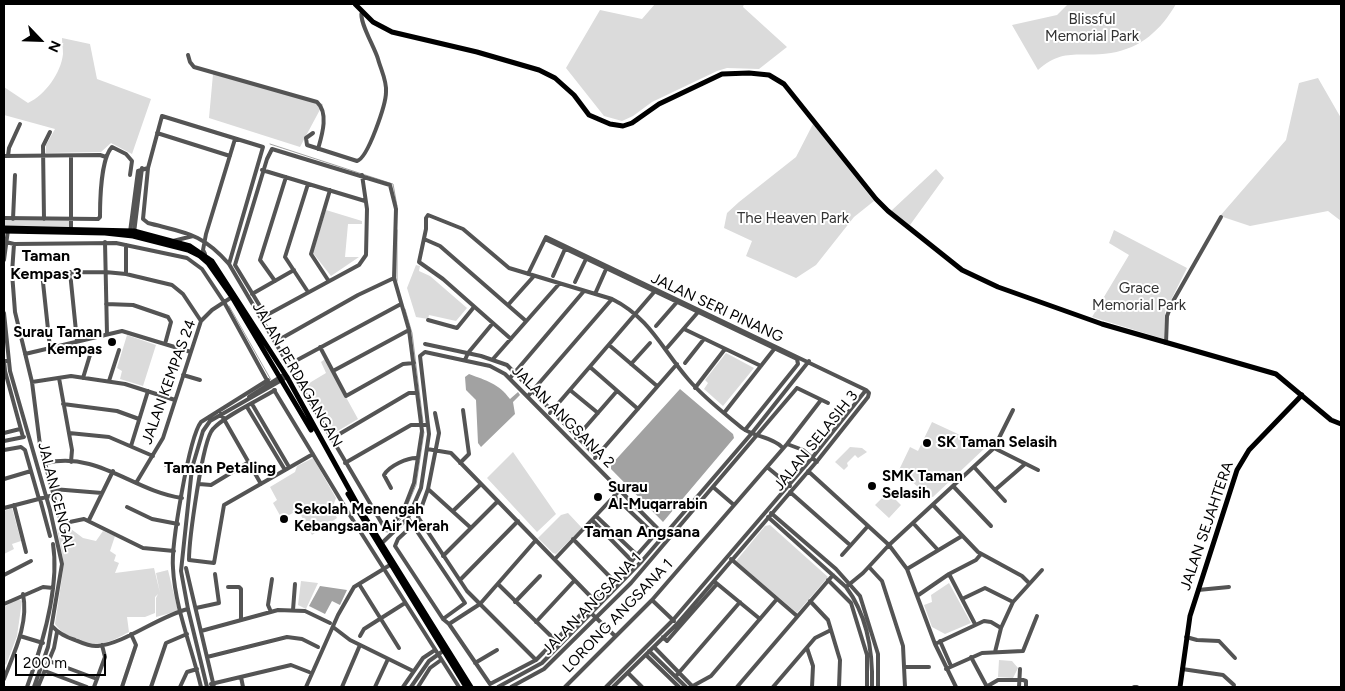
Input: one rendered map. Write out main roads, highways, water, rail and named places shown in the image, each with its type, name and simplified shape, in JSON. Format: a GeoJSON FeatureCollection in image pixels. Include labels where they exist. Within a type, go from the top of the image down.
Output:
{"type":"FeatureCollection","features":[{"type":"Feature","properties":{"kind":"main road"},"geometry":{"type":"LineString","coordinates":[[355,4],[373,22],[392,32],[477,52],[539,70],[555,78],[565,86],[589,115],[599,120],[623,126],[632,123],[659,104],[714,76],[736,73],[774,77],[784,84],[867,189],[888,211],[962,270],[998,287],[1102,324],[1276,374],[1331,420],[1341,424]]}},
{"type":"Feature","properties":{"kind":"main road","name":"JALAN PERDAGANGAN"},"geometry":{"type":"LineString","coordinates":[[6,230],[71,230],[132,233],[173,241],[190,246],[205,254],[218,268],[284,377],[360,509],[471,687]]}},
{"type":"Feature","properties":{"kind":"main road","name":"JALAN PERDAGANGAN"},"geometry":{"type":"LineString","coordinates":[[132,233],[188,250],[200,256],[208,263],[284,377],[390,565],[466,687]]}},
{"type":"Feature","properties":{"kind":"main road","name":"JALAN SEJAHTERA"},"geometry":{"type":"LineString","coordinates":[[1180,687],[1186,637],[1198,590],[1235,476],[1243,459],[1302,395]]}},
{"type":"Feature","properties":{"kind":"waterway"},"geometry":{"type":"LineString","coordinates":[[270,144],[393,184],[397,206]]}},
{"type":"Feature","properties":{"kind":"waterway"},"geometry":{"type":"LineString","coordinates":[[397,230],[397,281]]}},
{"type":"Feature","properties":{"kind":"waterway"},"geometry":{"type":"LineString","coordinates":[[229,306],[271,380]]}},
{"type":"Feature","properties":{"kind":"waterway"},"geometry":{"type":"LineString","coordinates":[[405,309],[412,333],[423,422]]}},
{"type":"Feature","properties":{"kind":"waterway"},"geometry":{"type":"LineString","coordinates":[[381,531],[388,532],[402,518],[416,485],[424,432]]}},
{"type":"Feature","properties":{"kind":"place","name":"Surau Taman Kempas"},"geometry":{"type":"Point","coordinates":[112,342]}},
{"type":"Feature","properties":{"kind":"place","name":"SK Taman Selasih"},"geometry":{"type":"Point","coordinates":[927,443]}},
{"type":"Feature","properties":{"kind":"place","name":"SMK Taman Selasih"},"geometry":{"type":"Point","coordinates":[872,486]}},
{"type":"Feature","properties":{"kind":"place","name":"Surau Al-Muqarrabin"},"geometry":{"type":"Point","coordinates":[598,497]}},
{"type":"Feature","properties":{"kind":"place","name":"Sekolah Menengah Kebangsaan Air Merah"},"geometry":{"type":"Point","coordinates":[284,519]}},
{"type":"Feature","properties":{"kind":"district","name":"Taman Kempas 3"},"geometry":{"type":"Point","coordinates":[46,265]}},
{"type":"Feature","properties":{"kind":"district","name":"Taman Petaling"},"geometry":{"type":"Point","coordinates":[220,468]}},
{"type":"Feature","properties":{"kind":"district","name":"Taman Angsana"},"geometry":{"type":"Point","coordinates":[642,532]}},
{"type":"Feature","properties":{"kind":"park label","name":"Blissful Memorial Park"},"geometry":{"type":"Point","coordinates":[1092,28]}},
{"type":"Feature","properties":{"kind":"park label","name":"The Heaven Park"},"geometry":{"type":"Point","coordinates":[793,219]}},
{"type":"Feature","properties":{"kind":"park label","name":"Grace Memorial Park"},"geometry":{"type":"Point","coordinates":[1139,298]}}]}
